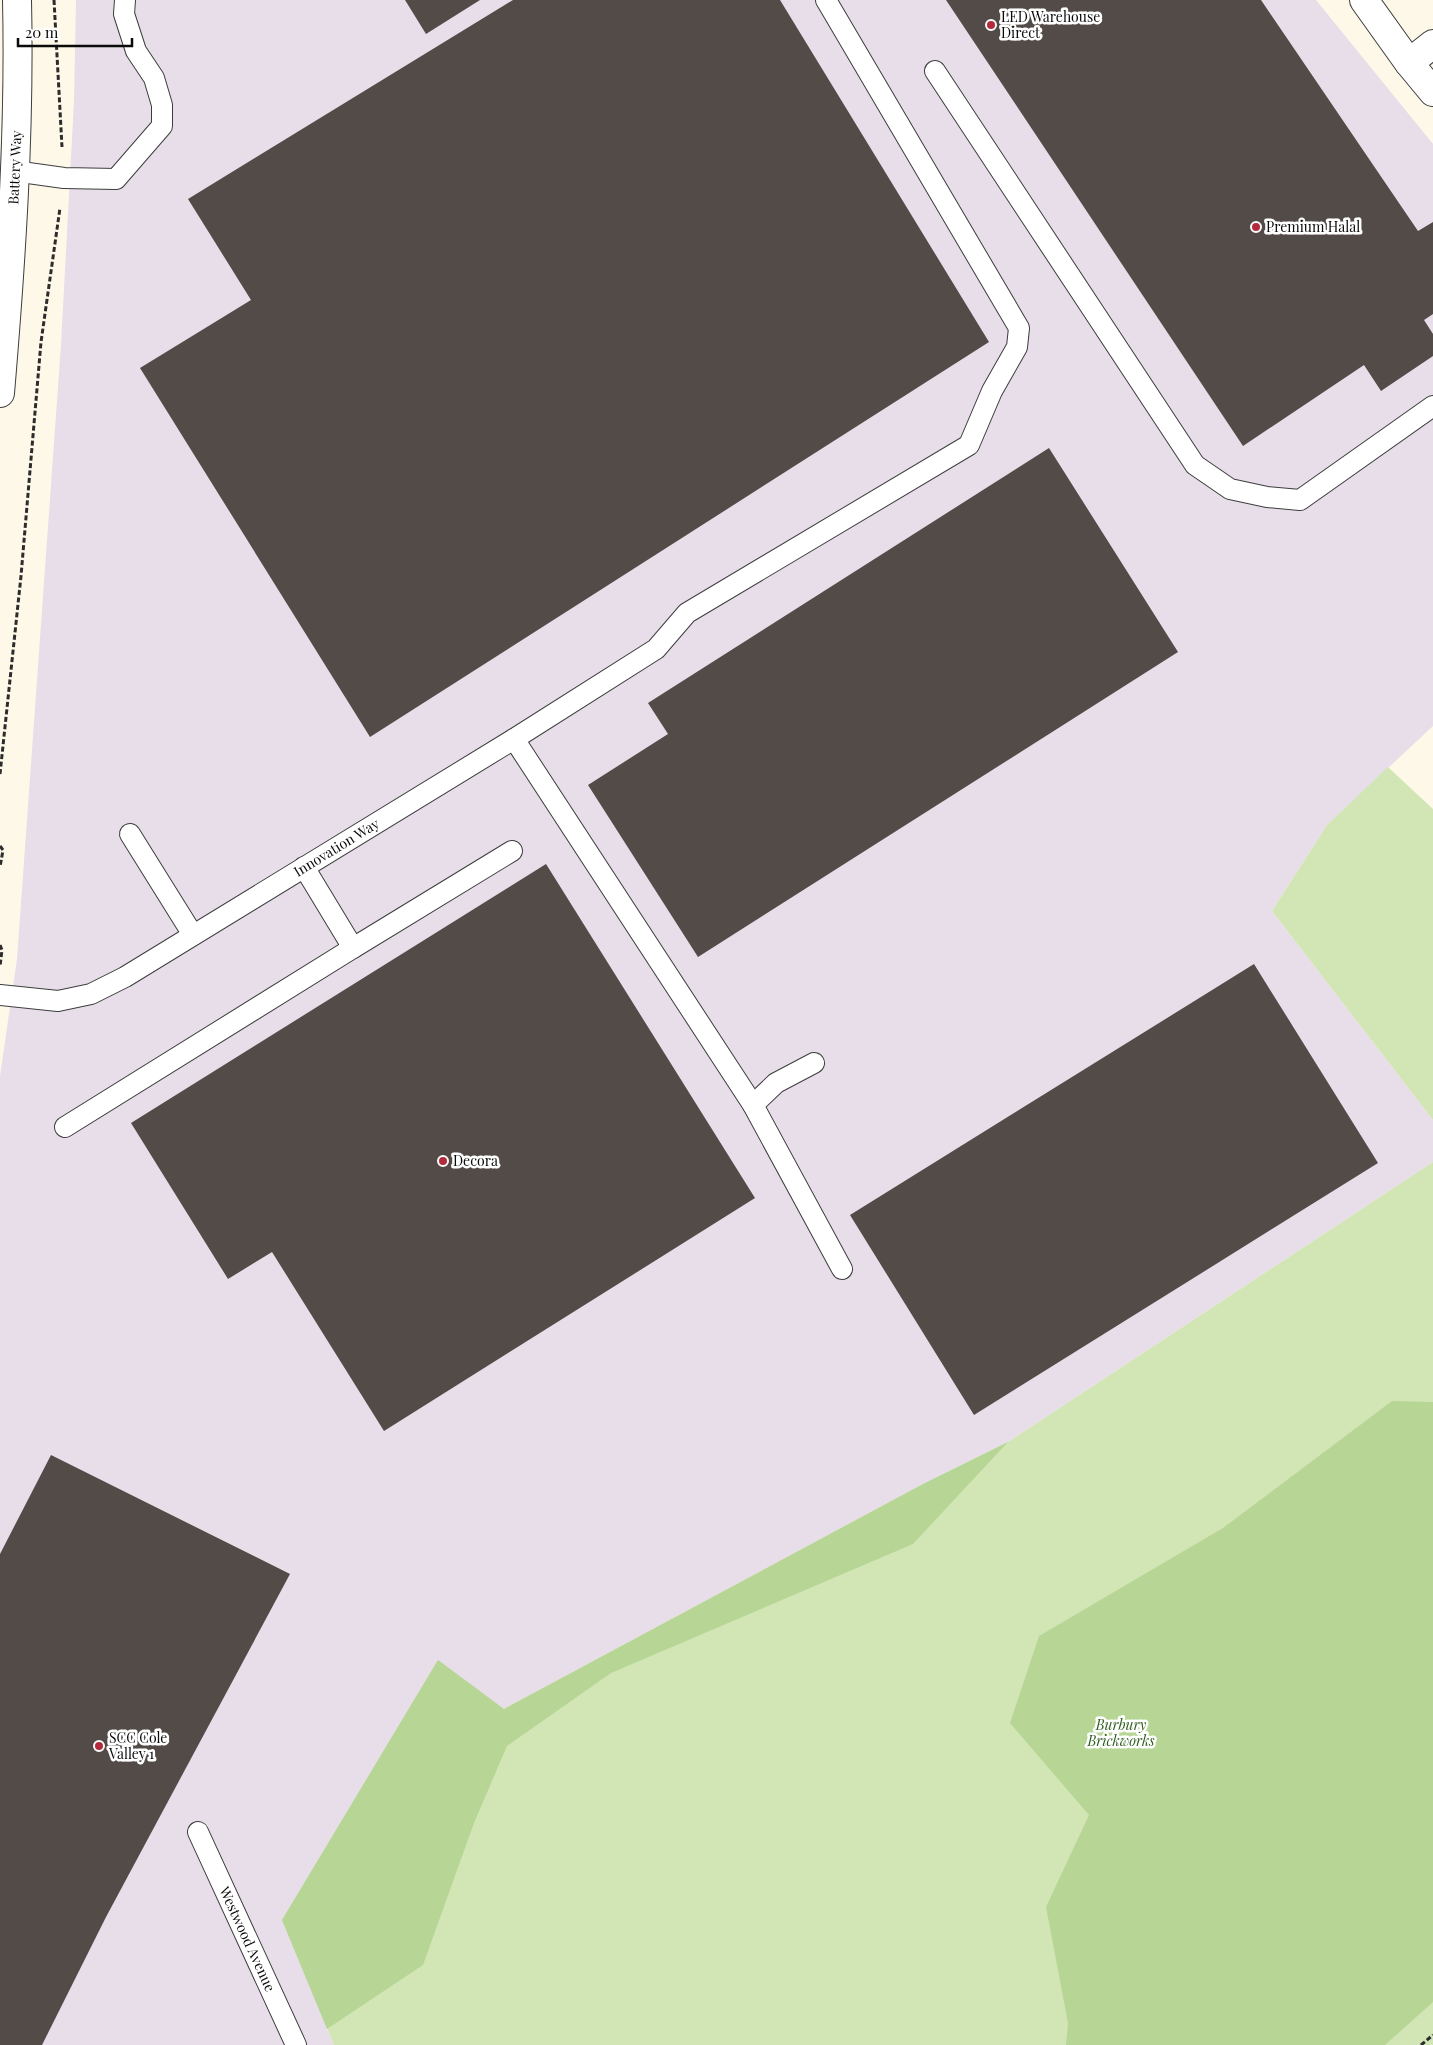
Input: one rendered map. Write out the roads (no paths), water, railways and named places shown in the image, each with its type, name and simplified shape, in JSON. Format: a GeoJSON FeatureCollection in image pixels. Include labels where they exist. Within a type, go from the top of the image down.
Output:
{"type":"FeatureCollection","features":[{"type":"Feature","properties":{"kind":"street","name":"Battery Way"},"geometry":{"type":"LineString","coordinates":[[0,393],[8,297],[14,171],[17,0]]}},
{"type":"Feature","properties":{"kind":"street"},"geometry":{"type":"LineString","coordinates":[[1364,0],[1409,63],[1433,92]]}},
{"type":"Feature","properties":{"kind":"street"},"geometry":{"type":"LineString","coordinates":[[1409,63],[1433,44]]}},
{"type":"Feature","properties":{"kind":"lane"},"geometry":{"type":"LineString","coordinates":[[14,171],[64,178],[116,179],[162,126],[162,105],[154,78],[136,51],[124,14],[125,0]]}},
{"type":"Feature","properties":{"kind":"lane","name":"Innovation Way"},"geometry":{"type":"LineString","coordinates":[[0,995],[58,1001],[92,994],[125,977],[514,739],[656,649],[687,613],[968,445],[992,391],[1017,347],[1019,328],[826,0]]}},
{"type":"Feature","properties":{"kind":"lane"},"geometry":{"type":"LineString","coordinates":[[935,71],[1195,465],[1230,489],[1267,497],[1300,500],[1433,406]]}},
{"type":"Feature","properties":{"kind":"lane"},"geometry":{"type":"LineString","coordinates":[[514,739],[754,1105],[842,1269]]}},
{"type":"Feature","properties":{"kind":"lane"},"geometry":{"type":"LineString","coordinates":[[130,834],[193,935]]}},
{"type":"Feature","properties":{"kind":"lane"},"geometry":{"type":"LineString","coordinates":[[65,1127],[512,851]]}},
{"type":"Feature","properties":{"kind":"lane"},"geometry":{"type":"LineString","coordinates":[[304,867],[353,948]]}},
{"type":"Feature","properties":{"kind":"lane"},"geometry":{"type":"LineString","coordinates":[[754,1105],[776,1083],[814,1063]]}},
{"type":"Feature","properties":{"kind":"lane","name":"Westwood Avenue"},"geometry":{"type":"LineString","coordinates":[[198,1832],[296,2045]]}},
{"type":"Feature","properties":{"kind":"place","name":"LED Warehouse Direct"},"geometry":{"type":"Point","coordinates":[991,25]}},
{"type":"Feature","properties":{"kind":"place","name":"Premium Halal"},"geometry":{"type":"Point","coordinates":[1256,227]}},
{"type":"Feature","properties":{"kind":"place","name":"Decora"},"geometry":{"type":"Point","coordinates":[443,1161]}},
{"type":"Feature","properties":{"kind":"place","name":"SCC Cole Valley 1"},"geometry":{"type":"Point","coordinates":[99,1746]}},
{"type":"Feature","properties":{"kind":"park label","name":"Burbury Brickworks"},"geometry":{"type":"Point","coordinates":[1121,1734]}}]}
